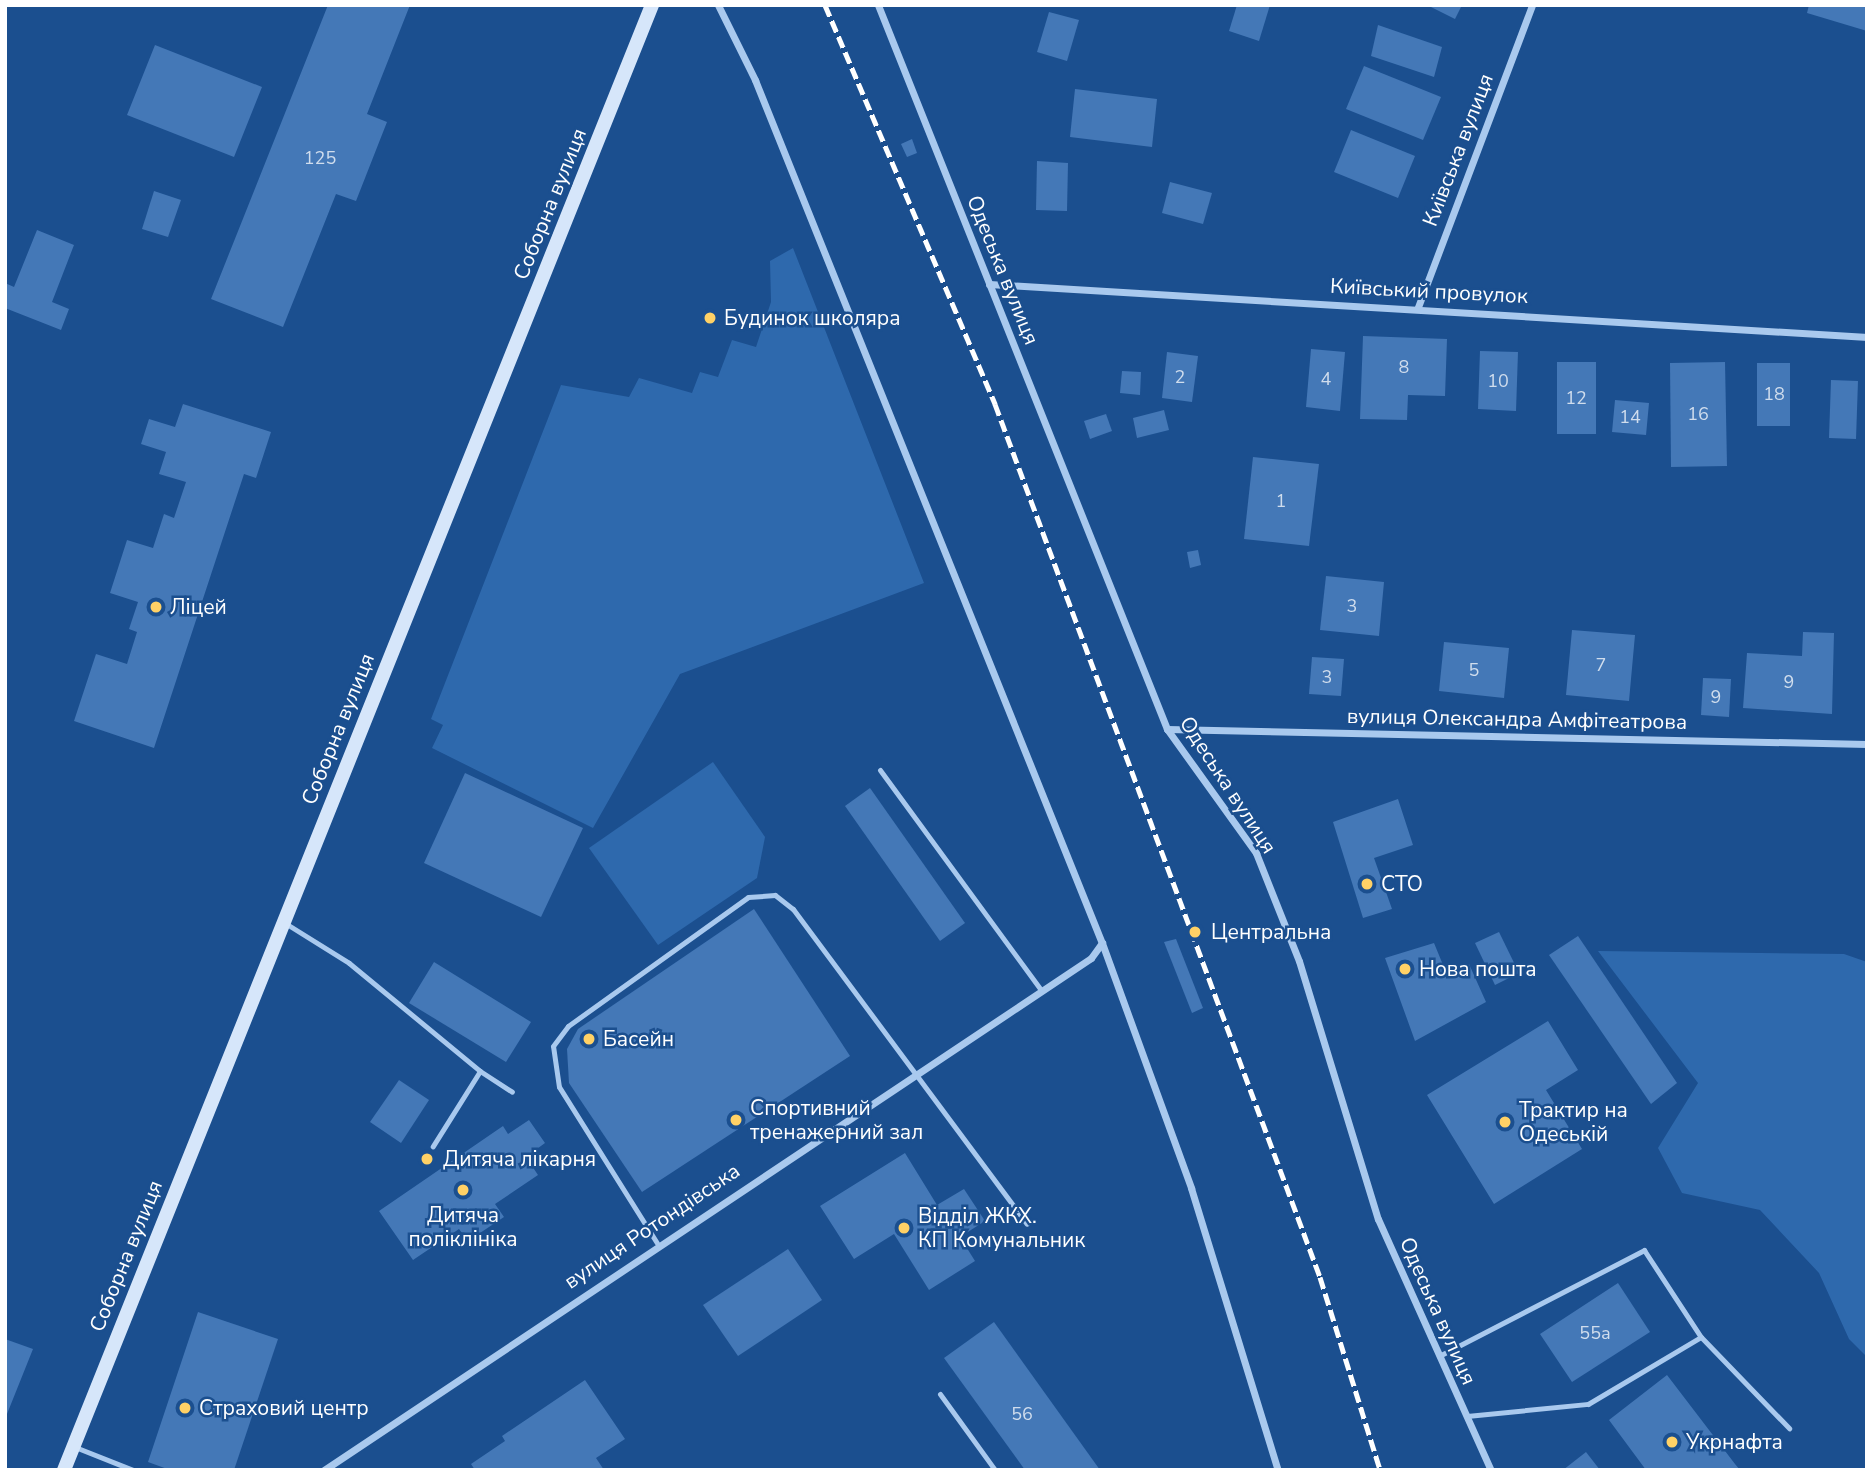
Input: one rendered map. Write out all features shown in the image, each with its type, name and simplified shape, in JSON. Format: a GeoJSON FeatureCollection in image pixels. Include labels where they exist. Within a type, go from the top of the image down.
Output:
{"type":"FeatureCollection","features":[{"type":"Feature","properties":{"kind":"main road","name":"Соборна вулиця"},"geometry":{"type":"LineString","coordinates":[[64,1470],[652,5]]}},
{"type":"Feature","properties":{"kind":"street"},"geometry":{"type":"LineString","coordinates":[[718,5],[755,80],[1102,943],[1191,1188],[1278,1470]]}},
{"type":"Feature","properties":{"kind":"street","name":"Одеська вулиця"},"geometry":{"type":"LineString","coordinates":[[878,5],[1167,729],[1256,853],[1299,961],[1378,1219],[1491,1470]]}},
{"type":"Feature","properties":{"kind":"street","name":"Київська вулиця"},"geometry":{"type":"LineString","coordinates":[[1418,307],[1532,5]]}},
{"type":"Feature","properties":{"kind":"street","name":"Київський провулок"},"geometry":{"type":"LineString","coordinates":[[989,284],[1418,307],[1867,337]]}},
{"type":"Feature","properties":{"kind":"street","name":"вулиця Олександра Амфітеатрова"},"geometry":{"type":"LineString","coordinates":[[1167,729],[1867,744]]}},
{"type":"Feature","properties":{"kind":"street","name":"вулиця Ротондівська"},"geometry":{"type":"LineString","coordinates":[[324,1470],[657,1243],[915,1071],[1091,958],[1102,943]]}},
{"type":"Feature","properties":{"kind":"lane"},"geometry":{"type":"LineString","coordinates":[[880,770],[1041,990]]}},
{"type":"Feature","properties":{"kind":"lane"},"geometry":{"type":"LineString","coordinates":[[657,1243],[559,1087],[553,1046],[568,1026],[748,897],[775,895],[793,909],[1027,1224]]}},
{"type":"Feature","properties":{"kind":"lane"},"geometry":{"type":"LineString","coordinates":[[283,921],[349,963],[480,1070],[512,1092]]}},
{"type":"Feature","properties":{"kind":"lane"},"geometry":{"type":"LineString","coordinates":[[433,1146],[480,1070]]}},
{"type":"Feature","properties":{"kind":"lane"},"geometry":{"type":"LineString","coordinates":[[1439,1356],[1644,1251],[1701,1337],[1789,1428]]}},
{"type":"Feature","properties":{"kind":"lane"},"geometry":{"type":"LineString","coordinates":[[1466,1416],[1588,1404],[1701,1337]]}},
{"type":"Feature","properties":{"kind":"lane"},"geometry":{"type":"LineString","coordinates":[[940,1394],[995,1470]]}},
{"type":"Feature","properties":{"kind":"lane"},"geometry":{"type":"LineString","coordinates":[[72,1446],[133,1470]]}},
{"type":"Feature","properties":{"kind":"shaded area"},"geometry":{"type":"Polygon","coordinates":[[[793,248],[924,583],[680,674],[593,828],[432,748],[443,725],[431,719],[561,385],[629,397],[639,378],[692,393],[700,372],[718,377],[732,340],[756,347],[771,302],[770,261],[793,248]]]}},
{"type":"Feature","properties":{"kind":"shaded area"},"geometry":{"type":"Polygon","coordinates":[[[713,762],[765,837],[757,878],[658,945],[589,848],[713,762]]]}},
{"type":"Feature","properties":{"kind":"shaded area"},"geometry":{"type":"Polygon","coordinates":[[[1598,951],[1844,954],[1867,962],[1867,1357],[1849,1339],[1819,1273],[1760,1210],[1682,1193],[1658,1148],[1698,1083],[1598,951]]]}},
{"type":"Feature","properties":{"kind":"building"},"geometry":{"type":"Polygon","coordinates":[[[328,5],[410,5],[367,114],[387,122],[356,201],[336,194],[283,327],[211,299],[328,5]]]}},
{"type":"Feature","properties":{"kind":"building"},"geometry":{"type":"Polygon","coordinates":[[[1237,5],[1270,5],[1259,41],[1229,31],[1237,5]]]}},
{"type":"Feature","properties":{"kind":"building"},"geometry":{"type":"Polygon","coordinates":[[[1427,5],[1462,5],[1455,19],[1427,5]]]}},
{"type":"Feature","properties":{"kind":"building"},"geometry":{"type":"Polygon","coordinates":[[[1809,5],[1867,5],[1867,31],[1807,13],[1809,5]]]}},
{"type":"Feature","properties":{"kind":"building"},"geometry":{"type":"Polygon","coordinates":[[[1049,12],[1079,20],[1067,61],[1037,52],[1049,12]]]}},
{"type":"Feature","properties":{"kind":"building"},"geometry":{"type":"Polygon","coordinates":[[[1378,25],[1442,47],[1434,77],[1371,56],[1378,25]]]}},
{"type":"Feature","properties":{"kind":"building"},"geometry":{"type":"Polygon","coordinates":[[[155,45],[262,87],[234,157],[127,115],[155,45]]]}},
{"type":"Feature","properties":{"kind":"building"},"geometry":{"type":"Polygon","coordinates":[[[1364,66],[1441,97],[1423,140],[1346,109],[1364,66]]]}},
{"type":"Feature","properties":{"kind":"building"},"geometry":{"type":"Polygon","coordinates":[[[1075,89],[1157,99],[1152,147],[1070,137],[1075,89]]]}},
{"type":"Feature","properties":{"kind":"building"},"geometry":{"type":"Polygon","coordinates":[[[1351,130],[1415,156],[1398,198],[1334,172],[1351,130]]]}},
{"type":"Feature","properties":{"kind":"building"},"geometry":{"type":"Polygon","coordinates":[[[912,139],[917,153],[907,157],[901,144],[912,139]]]}},
{"type":"Feature","properties":{"kind":"building"},"geometry":{"type":"Polygon","coordinates":[[[1037,161],[1068,163],[1067,211],[1036,210],[1037,161]]]}},
{"type":"Feature","properties":{"kind":"building"},"geometry":{"type":"Polygon","coordinates":[[[1170,182],[1212,193],[1203,224],[1162,213],[1170,182]]]}},
{"type":"Feature","properties":{"kind":"building"},"geometry":{"type":"Polygon","coordinates":[[[154,191],[181,200],[168,237],[142,229],[154,191]]]}},
{"type":"Feature","properties":{"kind":"building"},"geometry":{"type":"Polygon","coordinates":[[[37,230],[74,245],[52,302],[69,309],[61,330],[5,308],[5,283],[14,287],[37,230]]]}},
{"type":"Feature","properties":{"kind":"building"},"geometry":{"type":"Polygon","coordinates":[[[1363,336],[1447,339],[1445,396],[1408,395],[1407,420],[1360,419],[1363,336]]]}},
{"type":"Feature","properties":{"kind":"building"},"geometry":{"type":"Polygon","coordinates":[[[1311,349],[1345,352],[1340,411],[1306,407],[1311,349]]]}},
{"type":"Feature","properties":{"kind":"building"},"geometry":{"type":"Polygon","coordinates":[[[1480,351],[1518,352],[1516,411],[1478,409],[1480,351]]]}},
{"type":"Feature","properties":{"kind":"building"},"geometry":{"type":"Polygon","coordinates":[[[1167,352],[1198,356],[1192,402],[1162,398],[1167,352]]]}},
{"type":"Feature","properties":{"kind":"building"},"geometry":{"type":"Polygon","coordinates":[[[1557,362],[1596,362],[1596,434],[1557,434],[1557,362]]]}},
{"type":"Feature","properties":{"kind":"building"},"geometry":{"type":"Polygon","coordinates":[[[1725,362],[1727,466],[1671,467],[1670,363],[1725,362]]]}},
{"type":"Feature","properties":{"kind":"building"},"geometry":{"type":"Polygon","coordinates":[[[1757,363],[1790,363],[1790,426],[1757,426],[1757,363]]]}},
{"type":"Feature","properties":{"kind":"building"},"geometry":{"type":"Polygon","coordinates":[[[1122,371],[1141,372],[1140,395],[1120,393],[1122,371]]]}},
{"type":"Feature","properties":{"kind":"building"},"geometry":{"type":"Polygon","coordinates":[[[1831,380],[1858,381],[1856,439],[1829,438],[1831,380]]]}},
{"type":"Feature","properties":{"kind":"building"},"geometry":{"type":"Polygon","coordinates":[[[1615,400],[1649,403],[1646,435],[1612,432],[1615,400]]]}},
{"type":"Feature","properties":{"kind":"building"},"geometry":{"type":"Polygon","coordinates":[[[183,404],[271,432],[256,478],[244,474],[154,748],[74,721],[96,654],[127,664],[137,632],[129,629],[138,602],[110,593],[127,540],[153,548],[164,514],[174,518],[186,482],[159,474],[166,452],[141,444],[149,419],[175,427],[183,404]]]}},
{"type":"Feature","properties":{"kind":"building"},"geometry":{"type":"Polygon","coordinates":[[[1164,410],[1169,430],[1137,438],[1133,418],[1164,410]]]}},
{"type":"Feature","properties":{"kind":"building"},"geometry":{"type":"Polygon","coordinates":[[[1106,414],[1112,431],[1090,439],[1084,421],[1106,414]]]}},
{"type":"Feature","properties":{"kind":"building"},"geometry":{"type":"Polygon","coordinates":[[[1253,457],[1319,464],[1309,546],[1244,539],[1253,457]]]}},
{"type":"Feature","properties":{"kind":"building"},"geometry":{"type":"Polygon","coordinates":[[[1198,550],[1201,565],[1190,568],[1187,552],[1198,550]]]}},
{"type":"Feature","properties":{"kind":"building"},"geometry":{"type":"Polygon","coordinates":[[[1326,576],[1384,582],[1379,636],[1320,630],[1326,576]]]}},
{"type":"Feature","properties":{"kind":"building"},"geometry":{"type":"Polygon","coordinates":[[[1572,630],[1635,635],[1629,701],[1566,695],[1572,630]]]}},
{"type":"Feature","properties":{"kind":"building"},"geometry":{"type":"Polygon","coordinates":[[[1803,632],[1834,633],[1832,714],[1743,708],[1747,653],[1802,656],[1803,632]]]}},
{"type":"Feature","properties":{"kind":"building"},"geometry":{"type":"Polygon","coordinates":[[[1444,642],[1509,648],[1504,698],[1439,691],[1444,642]]]}},
{"type":"Feature","properties":{"kind":"building"},"geometry":{"type":"Polygon","coordinates":[[[1312,657],[1344,659],[1341,696],[1309,694],[1312,657]]]}},
{"type":"Feature","properties":{"kind":"building"},"geometry":{"type":"Polygon","coordinates":[[[1703,678],[1731,679],[1729,717],[1701,715],[1703,678]]]}},
{"type":"Feature","properties":{"kind":"building"},"geometry":{"type":"Polygon","coordinates":[[[465,773],[583,828],[541,917],[424,863],[465,773]]]}},
{"type":"Feature","properties":{"kind":"building"},"geometry":{"type":"Polygon","coordinates":[[[870,788],[965,923],[940,941],[845,806],[870,788]]]}},
{"type":"Feature","properties":{"kind":"building","name":"СТО"},"geometry":{"type":"Polygon","coordinates":[[[1398,799],[1413,845],[1374,858],[1392,909],[1363,918],[1333,822],[1398,799]]]}},
{"type":"Feature","properties":{"kind":"building"},"geometry":{"type":"Polygon","coordinates":[[[754,909],[850,1056],[642,1192],[569,1083],[567,1049],[578,1029],[754,909]]]}},
{"type":"Feature","properties":{"kind":"building"},"geometry":{"type":"Polygon","coordinates":[[[1499,932],[1519,973],[1495,985],[1475,943],[1499,932]]]}},
{"type":"Feature","properties":{"kind":"building"},"geometry":{"type":"Polygon","coordinates":[[[1578,936],[1677,1083],[1651,1104],[1549,955],[1578,936]]]}},
{"type":"Feature","properties":{"kind":"building"},"geometry":{"type":"Polygon","coordinates":[[[1176,939],[1203,1008],[1192,1013],[1164,942],[1176,939]]]}},
{"type":"Feature","properties":{"kind":"building"},"geometry":{"type":"Polygon","coordinates":[[[1434,943],[1448,977],[1469,964],[1486,1002],[1415,1041],[1385,958],[1434,943]]]}},
{"type":"Feature","properties":{"kind":"building"},"geometry":{"type":"Polygon","coordinates":[[[434,962],[531,1022],[506,1062],[409,1003],[434,962]]]}},
{"type":"Feature","properties":{"kind":"building","name":"Трактир на Одеській"},"geometry":{"type":"Polygon","coordinates":[[[1548,1021],[1578,1070],[1546,1090],[1582,1149],[1494,1204],[1427,1095],[1548,1021]]]}},
{"type":"Feature","properties":{"kind":"building"},"geometry":{"type":"Polygon","coordinates":[[[399,1080],[429,1100],[401,1143],[370,1122],[399,1080]]]}},
{"type":"Feature","properties":{"kind":"building","name":"Дитяча поліклініка"},"geometry":{"type":"Polygon","coordinates":[[[529,1120],[545,1143],[526,1157],[538,1175],[495,1204],[504,1217],[468,1241],[459,1229],[413,1260],[379,1211],[503,1126],[508,1134],[529,1120]]]}},
{"type":"Feature","properties":{"kind":"building","name":"Відділ ЖКХ. КП Комунальник"},"geometry":{"type":"Polygon","coordinates":[[[905,1153],[937,1205],[964,1189],[985,1221],[960,1237],[975,1261],[929,1290],[894,1234],[854,1259],[820,1206],[905,1153]]]}},
{"type":"Feature","properties":{"kind":"building"},"geometry":{"type":"Polygon","coordinates":[[[788,1249],[822,1300],[738,1356],[703,1305],[788,1249]]]}},
{"type":"Feature","properties":{"kind":"building"},"geometry":{"type":"Polygon","coordinates":[[[1618,1283],[1650,1332],[1572,1382],[1540,1334],[1618,1283]]]}},
{"type":"Feature","properties":{"kind":"building"},"geometry":{"type":"Polygon","coordinates":[[[198,1312],[278,1339],[234,1470],[170,1470],[148,1462],[198,1312]]]}},
{"type":"Feature","properties":{"kind":"building"},"geometry":{"type":"Polygon","coordinates":[[[994,1322],[1100,1470],[1025,1470],[944,1358],[994,1322]]]}},
{"type":"Feature","properties":{"kind":"building"},"geometry":{"type":"Polygon","coordinates":[[[5,1339],[33,1349],[5,1419],[5,1339]]]}},
{"type":"Feature","properties":{"kind":"building","name":"Укрнафта"},"geometry":{"type":"Polygon","coordinates":[[[1667,1375],[1740,1470],[1646,1470],[1609,1420],[1667,1375]]]}},
{"type":"Feature","properties":{"kind":"building"},"geometry":{"type":"Polygon","coordinates":[[[585,1380],[625,1439],[596,1458],[604,1470],[475,1470],[471,1464],[505,1441],[502,1436],[585,1380]]]}},
{"type":"Feature","properties":{"kind":"building"},"geometry":{"type":"Polygon","coordinates":[[[1586,1452],[1600,1470],[1563,1470],[1586,1452]]]}},
{"type":"Feature","properties":{"kind":"railway"},"geometry":{"type":"LineString","coordinates":[[825,5],[995,404],[1320,1277],[1380,1470]]}},
{"type":"Feature","properties":{"kind":"place","name":"Будинок школяра"},"geometry":{"type":"Point","coordinates":[710,318]}},
{"type":"Feature","properties":{"kind":"place","name":"Ліцей"},"geometry":{"type":"Point","coordinates":[156,607]}},
{"type":"Feature","properties":{"kind":"place","name":"СТО"},"geometry":{"type":"Point","coordinates":[1367,884]}},
{"type":"Feature","properties":{"kind":"place","name":"Центральна"},"geometry":{"type":"Point","coordinates":[1195,932]}},
{"type":"Feature","properties":{"kind":"place","name":"Нова пошта"},"geometry":{"type":"Point","coordinates":[1405,969]}},
{"type":"Feature","properties":{"kind":"place","name":"Басейн"},"geometry":{"type":"Point","coordinates":[589,1039]}},
{"type":"Feature","properties":{"kind":"place","name":"Спортивний тренажерний зал"},"geometry":{"type":"Point","coordinates":[736,1120]}},
{"type":"Feature","properties":{"kind":"place","name":"Трактир на Одеській"},"geometry":{"type":"Point","coordinates":[1505,1122]}},
{"type":"Feature","properties":{"kind":"place","name":"Дитяча лікарня"},"geometry":{"type":"Point","coordinates":[427,1159]}},
{"type":"Feature","properties":{"kind":"place","name":"Дитяча поліклініка"},"geometry":{"type":"Point","coordinates":[463,1190]}},
{"type":"Feature","properties":{"kind":"place","name":"Відділ ЖКХ. КП Комунальник"},"geometry":{"type":"Point","coordinates":[904,1228]}},
{"type":"Feature","properties":{"kind":"place","name":"Страховий центр"},"geometry":{"type":"Point","coordinates":[185,1408]}},
{"type":"Feature","properties":{"kind":"place","name":"Укрнафта"},"geometry":{"type":"Point","coordinates":[1672,1442]}}]}
